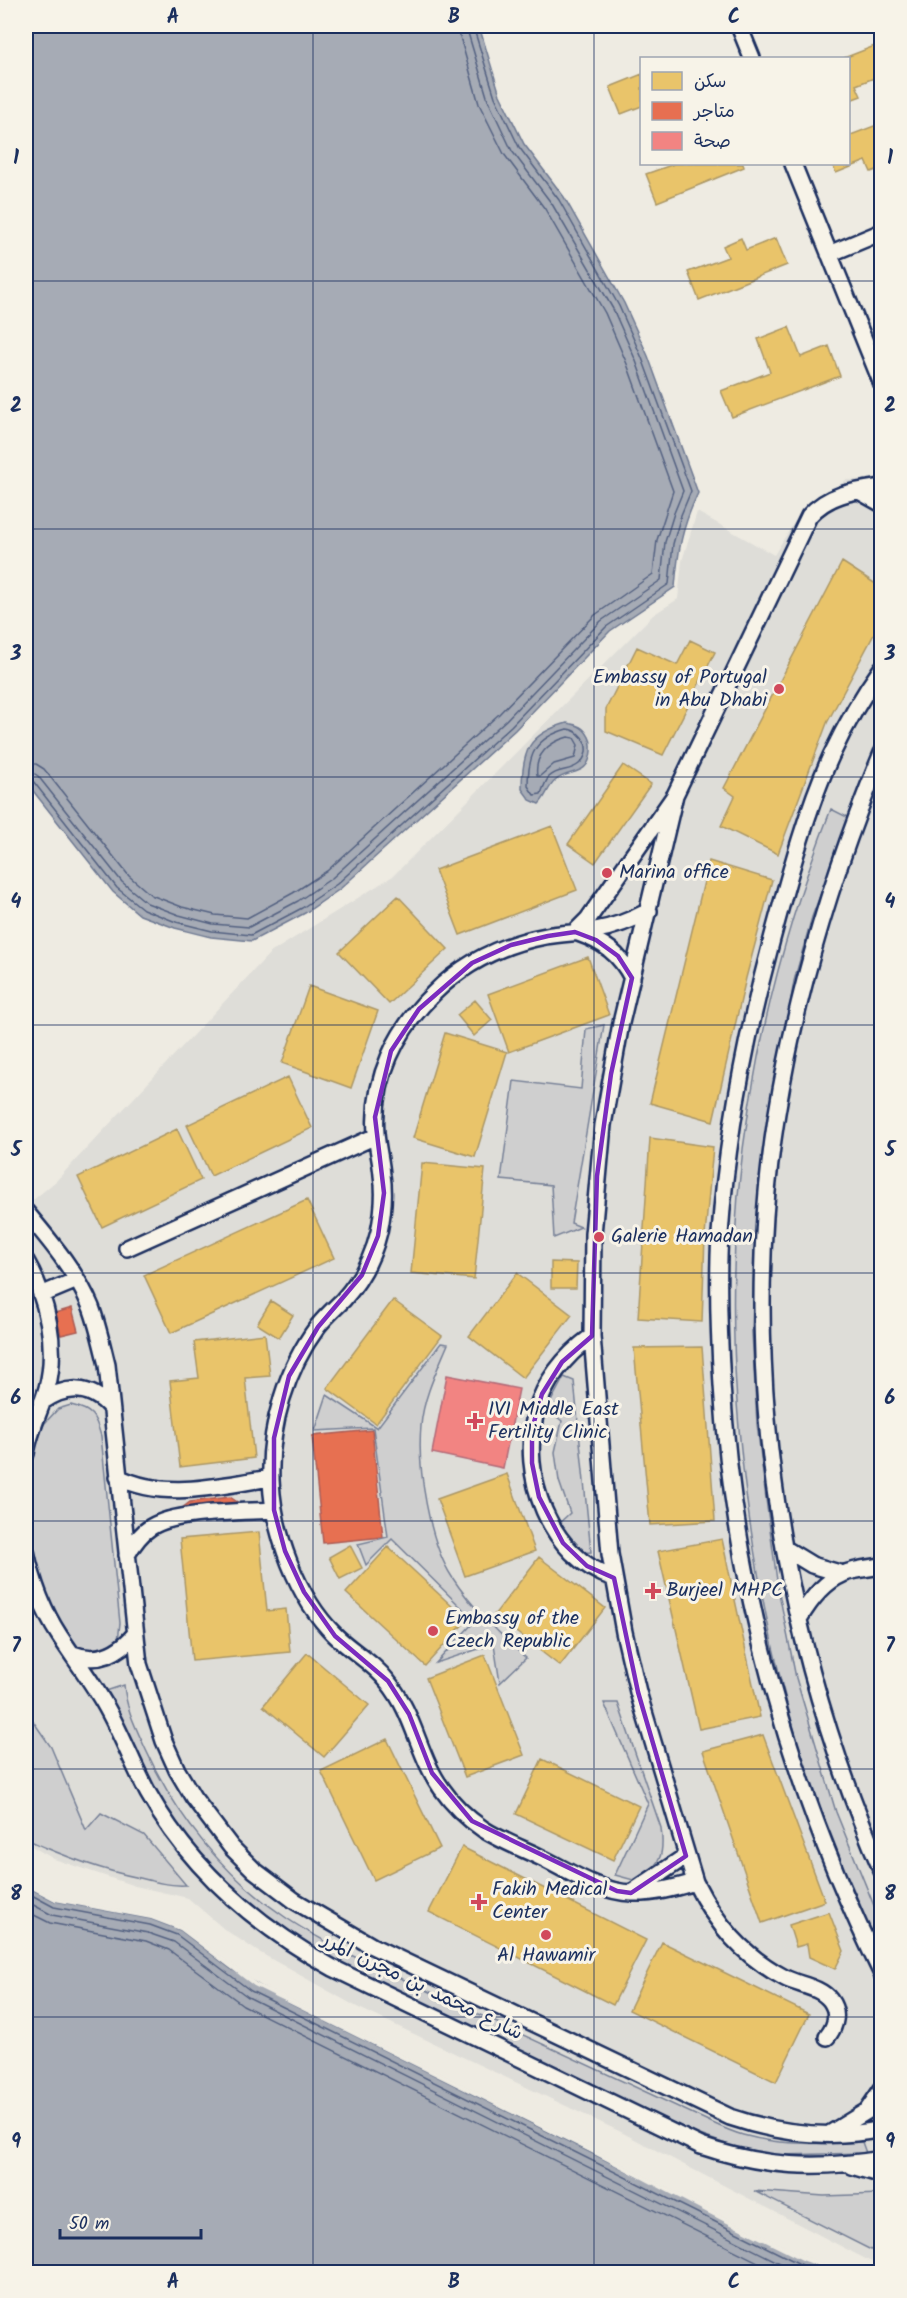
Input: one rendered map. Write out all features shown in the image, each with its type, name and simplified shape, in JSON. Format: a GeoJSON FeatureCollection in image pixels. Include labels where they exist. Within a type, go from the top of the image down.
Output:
{"type":"FeatureCollection","features":[{"type":"Feature","properties":{"kind":"street"},"geometry":{"type":"LineString","coordinates":[[739,26],[752,57]]}},
{"type":"Feature","properties":{"kind":"street"},"geometry":{"type":"LineString","coordinates":[[793,165],[882,384]]}},
{"type":"Feature","properties":{"kind":"street"},"geometry":{"type":"LineString","coordinates":[[829,254],[882,232]]}},
{"type":"Feature","properties":{"kind":"street"},"geometry":{"type":"LineString","coordinates":[[575,932],[596,908],[675,795],[809,516],[827,500],[838,495],[882,487]]}},
{"type":"Feature","properties":{"kind":"street"},"geometry":{"type":"LineString","coordinates":[[859,491],[882,504]]}},
{"type":"Feature","properties":{"kind":"street"},"geometry":{"type":"LineString","coordinates":[[881,668],[857,706],[829,760],[786,889],[766,962],[746,1044],[732,1116],[720,1235],[719,1292],[721,1372],[729,1466],[737,1525],[760,1641],[780,1717],[811,1812],[857,1924],[882,1974]]}},
{"type":"Feature","properties":{"kind":"street"},"geometry":{"type":"LineString","coordinates":[[882,753],[812,953],[788,1056],[774,1135],[765,1215],[763,1292],[764,1347],[773,1461],[784,1548],[799,1619],[834,1742],[852,1797],[882,1870]]}},
{"type":"Feature","properties":{"kind":"street"},"geometry":{"type":"LineString","coordinates":[[675,795],[611,1074],[597,1176],[593,1234],[592,1336],[614,1578],[638,1692],[695,1882],[721,1926],[750,1955],[787,1979],[820,1992],[832,2002],[836,2017],[832,2031],[827,2037]]}},
{"type":"Feature","properties":{"kind":"street"},"geometry":{"type":"LineString","coordinates":[[649,911],[611,927],[529,940],[493,952],[453,976],[414,1016],[391,1051],[380,1083],[375,1117],[384,1193],[378,1236],[362,1275],[318,1327],[293,1368],[278,1415],[271,1478],[274,1510],[285,1551],[304,1592],[336,1636],[376,1668],[398,1695],[409,1714],[432,1773],[456,1806],[479,1826],[503,1840],[589,1882],[616,1891],[631,1893],[664,1890],[695,1882]]}},
{"type":"Feature","properties":{"kind":"street"},"geometry":{"type":"LineString","coordinates":[[575,932],[608,947],[626,966],[632,978]]}},
{"type":"Feature","properties":{"kind":"street"},"geometry":{"type":"LineString","coordinates":[[127,1248],[376,1136]]}},
{"type":"Feature","properties":{"kind":"street","name":"شارع محمد بن مجرن المرر"},"geometry":{"type":"LineString","coordinates":[[26,1212],[77,1281],[90,1306],[100,1334],[107,1365],[139,1664],[164,1742],[194,1797],[231,1847],[254,1870],[295,1901],[372,1946],[713,2109],[754,2125],[778,2131],[828,2135],[882,2129]]}},
{"type":"Feature","properties":{"kind":"street"},"geometry":{"type":"LineString","coordinates":[[26,1261],[41,1294],[48,1320],[51,1354],[49,1379],[26,1454]]}},
{"type":"Feature","properties":{"kind":"street"},"geometry":{"type":"LineString","coordinates":[[41,1294],[77,1281]]}},
{"type":"Feature","properties":{"kind":"street"},"geometry":{"type":"LineString","coordinates":[[592,1336],[562,1362],[542,1394],[532,1429],[532,1463],[545,1513],[563,1543],[587,1566],[614,1578]]}},
{"type":"Feature","properties":{"kind":"street"},"geometry":{"type":"LineString","coordinates":[[42,1402],[61,1391],[83,1390],[103,1399],[110,1407]]}},
{"type":"Feature","properties":{"kind":"street"},"geometry":{"type":"LineString","coordinates":[[118,1477],[142,1487],[169,1491],[271,1478]]}},
{"type":"Feature","properties":{"kind":"street"},"geometry":{"type":"LineString","coordinates":[[127,1555],[141,1535],[161,1522],[185,1517],[274,1510]]}},
{"type":"Feature","properties":{"kind":"street"},"geometry":{"type":"LineString","coordinates":[[784,1548],[812,1565],[843,1574],[882,1566]]}},
{"type":"Feature","properties":{"kind":"street","name":"شارع محمد بن مجرن المرر"},"geometry":{"type":"LineString","coordinates":[[26,1551],[37,1591],[47,1613],[104,1704],[133,1764],[167,1823],[211,1877],[248,1912],[281,1937],[333,1968],[701,2146],[752,2161],[805,2167],[846,2165],[882,2159]]}},
{"type":"Feature","properties":{"kind":"street"},"geometry":{"type":"LineString","coordinates":[[799,1619],[814,1598],[843,1574]]}},
{"type":"Feature","properties":{"kind":"street"},"geometry":{"type":"LineString","coordinates":[[73,1654],[82,1658],[102,1657],[121,1649],[135,1634]]}},
{"type":"Feature","properties":{"kind":"street"},"geometry":{"type":"LineString","coordinates":[[631,1893],[686,1856]]}},
{"type":"Feature","properties":{"kind":"street"},"geometry":{"type":"LineString","coordinates":[[828,2135],[867,2111],[882,2089]]}},
{"type":"Feature","properties":{"kind":"street"},"geometry":{"type":"LineString","coordinates":[[846,2165],[882,2175]]}},
{"type":"Feature","properties":{"kind":"highlighted area"},"geometry":{"type":"Polygon","coordinates":[[[575,932],[596,940],[618,956],[632,978],[611,1074],[597,1176],[592,1336],[562,1362],[542,1394],[532,1429],[532,1463],[539,1497],[563,1543],[587,1566],[614,1578],[638,1692],[686,1856],[631,1893],[617,1891],[472,1821],[432,1773],[409,1714],[388,1681],[335,1636],[304,1592],[285,1551],[274,1510],[274,1438],[289,1376],[318,1327],[362,1275],[378,1236],[384,1193],[375,1117],[391,1051],[419,1009],[472,963],[511,945],[548,936],[575,932]]]}},
{"type":"Feature","properties":{"kind":"shaded area"},"geometry":{"type":"Polygon","coordinates":[[[881,479],[881,2267],[621,2132],[357,2007],[257,1951],[224,1929],[188,1898],[135,1886],[54,1859],[26,1843],[26,1206],[56,1181],[270,953],[393,876],[653,615],[678,599],[682,561],[697,512],[774,555],[795,521],[846,480],[881,479]]]}},
{"type":"Feature","properties":{"kind":"shaded area"},"geometry":{"type":"Polygon","coordinates":[[[831,809],[849,818],[812,917],[794,981],[760,1196],[754,1265],[752,1332],[757,1424],[767,1507],[778,1588],[796,1678],[836,1812],[881,1923],[881,1958],[822,1816],[798,1743],[778,1667],[761,1589],[748,1510],[739,1430],[734,1350],[734,1271],[738,1195],[751,1097],[771,999],[784,951],[831,809]]]}},
{"type":"Feature","properties":{"kind":"shaded area"},"geometry":{"type":"Polygon","coordinates":[[[604,1025],[571,1223],[581,1227],[554,1238],[551,1185],[501,1180],[514,1081],[581,1089],[586,1029],[604,1025]]]}},
{"type":"Feature","properties":{"kind":"shaded area"},"geometry":{"type":"Polygon","coordinates":[[[441,1343],[448,1344],[428,1395],[421,1426],[421,1462],[426,1504],[437,1545],[452,1577],[477,1610],[526,1658],[500,1683],[494,1644],[436,1663],[475,1621],[392,1539],[366,1565],[358,1544],[388,1537],[373,1428],[315,1431],[327,1395],[377,1428],[441,1343]]]}},
{"type":"Feature","properties":{"kind":"shaded area"},"geometry":{"type":"Polygon","coordinates":[[[564,1377],[574,1381],[591,1552],[577,1553],[558,1524],[570,1513],[559,1481],[555,1452],[562,1421],[547,1409],[564,1377]]]}},
{"type":"Feature","properties":{"kind":"shaded area"},"geometry":{"type":"Polygon","coordinates":[[[71,1405],[92,1414],[101,1436],[120,1623],[118,1641],[110,1654],[71,1652],[34,1580],[26,1539],[26,1491],[34,1452],[44,1424],[58,1409],[71,1405]]]}},
{"type":"Feature","properties":{"kind":"shaded area"},"geometry":{"type":"Polygon","coordinates":[[[124,1685],[129,1710],[146,1750],[187,1821],[222,1864],[242,1883],[298,1926],[340,1950],[728,2130],[758,2139],[787,2143],[862,2142],[866,2153],[779,2155],[740,2149],[697,2134],[334,1965],[276,1930],[195,1859],[97,1694],[124,1685]]]}},
{"type":"Feature","properties":{"kind":"shaded area"},"geometry":{"type":"Polygon","coordinates":[[[604,1703],[618,1703],[661,1828],[662,1846],[659,1859],[651,1870],[637,1881],[615,1875],[648,1804],[604,1703]]]}},
{"type":"Feature","properties":{"kind":"shaded area"},"geometry":{"type":"Polygon","coordinates":[[[26,1711],[51,1747],[86,1830],[101,1813],[144,1835],[186,1885],[163,1883],[96,1867],[26,1839],[26,1711]]]}},
{"type":"Feature","properties":{"kind":"shaded area"},"geometry":{"type":"Polygon","coordinates":[[[754,2191],[824,2196],[881,2194],[881,2255],[754,2191]]]}},
{"type":"Feature","properties":{"kind":"water"},"geometry":{"type":"Polygon","coordinates":[[[26,26],[479,26],[500,95],[524,144],[564,197],[624,303],[648,356],[698,493],[682,539],[675,587],[610,631],[515,730],[340,889],[305,913],[252,941],[211,937],[175,928],[140,915],[113,892],[26,782],[26,26]]]}},
{"type":"Feature","properties":{"kind":"water"},"geometry":{"type":"Polygon","coordinates":[[[567,723],[580,727],[590,739],[589,760],[582,769],[555,781],[539,804],[530,800],[522,789],[526,754],[536,739],[554,727],[567,723]]]}},
{"type":"Feature","properties":{"kind":"water"},"geometry":{"type":"Polygon","coordinates":[[[26,1886],[55,1901],[151,1919],[180,1930],[231,1969],[289,2003],[831,2272],[26,2272],[26,1886]]]}},
{"type":"Feature","properties":{"kind":"pier"},"geometry":{"type":"Polygon","coordinates":[[[26,1883],[56,1899],[152,1917],[181,1927],[256,1983],[834,2272],[802,2260],[254,1986],[180,1930],[151,1919],[55,1901],[26,1886],[26,1883]]]}},
{"type":"Feature","properties":{"kind":"building: سكن"},"geometry":{"type":"Polygon","coordinates":[[[777,26],[795,26],[780,32],[777,26]]]}},
{"type":"Feature","properties":{"kind":"building: سكن"},"geometry":{"type":"Polygon","coordinates":[[[882,43],[882,75],[856,85],[861,96],[850,100],[850,57],[847,57],[882,43]]]}},
{"type":"Feature","properties":{"kind":"building: سكن"},"geometry":{"type":"Polygon","coordinates":[[[640,75],[640,107],[621,114],[610,87],[640,75]]]}},
{"type":"Feature","properties":{"kind":"building: سكن"},"geometry":{"type":"Polygon","coordinates":[[[882,123],[882,168],[871,172],[866,161],[836,173],[832,165],[850,165],[850,135],[882,123]]]}},
{"type":"Feature","properties":{"kind":"building: سكن"},"geometry":{"type":"Polygon","coordinates":[[[671,165],[743,165],[744,167],[657,202],[646,174],[671,165]]]}},
{"type":"Feature","properties":{"kind":"building: سكن"},"geometry":{"type":"Polygon","coordinates":[[[741,238],[746,250],[776,238],[787,265],[699,300],[688,272],[728,257],[723,246],[741,238]]]}},
{"type":"Feature","properties":{"kind":"building: سكن"},"geometry":{"type":"Polygon","coordinates":[[[789,327],[801,357],[829,346],[840,376],[732,417],[721,391],[770,372],[758,339],[789,327]]]}},
{"type":"Feature","properties":{"kind":"building: سكن"},"geometry":{"type":"Polygon","coordinates":[[[842,562],[882,588],[882,619],[827,723],[778,854],[721,826],[735,796],[724,788],[842,562]]]}},
{"type":"Feature","properties":{"kind":"building: سكن"},"geometry":{"type":"Polygon","coordinates":[[[690,640],[715,652],[663,755],[606,731],[606,709],[637,647],[677,665],[690,640]]]}},
{"type":"Feature","properties":{"kind":"building: سكن"},"geometry":{"type":"Polygon","coordinates":[[[623,765],[651,784],[595,863],[568,844],[623,765]]]}},
{"type":"Feature","properties":{"kind":"building: سكن"},"geometry":{"type":"Polygon","coordinates":[[[552,826],[577,890],[460,935],[435,870],[552,826]]]}},
{"type":"Feature","properties":{"kind":"building: سكن"},"geometry":{"type":"Polygon","coordinates":[[[709,861],[772,880],[746,978],[713,1121],[650,1103],[709,861]]]}},
{"type":"Feature","properties":{"kind":"building: سكن"},"geometry":{"type":"Polygon","coordinates":[[[398,896],[448,949],[389,1004],[339,952],[398,896]]]}},
{"type":"Feature","properties":{"kind":"building: سكن"},"geometry":{"type":"Polygon","coordinates":[[[588,957],[609,1015],[509,1052],[488,994],[588,957]]]}},
{"type":"Feature","properties":{"kind":"building: سكن"},"geometry":{"type":"Polygon","coordinates":[[[309,986],[378,1011],[351,1088],[282,1063],[309,986]]]}},
{"type":"Feature","properties":{"kind":"building: سكن"},"geometry":{"type":"Polygon","coordinates":[[[475,1000],[492,1020],[474,1036],[457,1015],[475,1000]]]}},
{"type":"Feature","properties":{"kind":"building: سكن"},"geometry":{"type":"Polygon","coordinates":[[[445,1033],[507,1052],[475,1157],[413,1138],[445,1033]]]}},
{"type":"Feature","properties":{"kind":"building: سكن"},"geometry":{"type":"Polygon","coordinates":[[[288,1077],[312,1128],[211,1176],[187,1125],[288,1077]]]}},
{"type":"Feature","properties":{"kind":"building: سكن"},"geometry":{"type":"Polygon","coordinates":[[[177,1129],[201,1180],[102,1227],[78,1177],[177,1129]]]}},
{"type":"Feature","properties":{"kind":"building: سكن"},"geometry":{"type":"Polygon","coordinates":[[[650,1138],[713,1147],[705,1236],[702,1322],[638,1318],[650,1138]]]}},
{"type":"Feature","properties":{"kind":"building: سكن"},"geometry":{"type":"Polygon","coordinates":[[[422,1163],[485,1169],[474,1279],[411,1273],[422,1163]]]}},
{"type":"Feature","properties":{"kind":"building: سكن"},"geometry":{"type":"Polygon","coordinates":[[[307,1200],[334,1258],[171,1333],[144,1275],[307,1200]]]}},
{"type":"Feature","properties":{"kind":"building: سكن"},"geometry":{"type":"Polygon","coordinates":[[[551,1262],[577,1263],[576,1288],[551,1288],[551,1262]]]}},
{"type":"Feature","properties":{"kind":"building: سكن"},"geometry":{"type":"Polygon","coordinates":[[[517,1273],[572,1315],[523,1378],[469,1336],[517,1273]]]}},
{"type":"Feature","properties":{"kind":"building: سكن"},"geometry":{"type":"Polygon","coordinates":[[[393,1300],[442,1336],[376,1424],[327,1388],[393,1300]]]}},
{"type":"Feature","properties":{"kind":"building: سكن"},"geometry":{"type":"Polygon","coordinates":[[[271,1301],[293,1315],[279,1338],[257,1324],[271,1301]]]}},
{"type":"Feature","properties":{"kind":"building: سكن"},"geometry":{"type":"Polygon","coordinates":[[[265,1334],[270,1376],[245,1378],[254,1458],[180,1467],[170,1381],[199,1378],[194,1342],[265,1334]]]}},
{"type":"Feature","properties":{"kind":"building: سكن"},"geometry":{"type":"Polygon","coordinates":[[[702,1347],[715,1521],[650,1525],[634,1348],[702,1347]]]}},
{"type":"Feature","properties":{"kind":"building: سكن"},"geometry":{"type":"Polygon","coordinates":[[[507,1474],[535,1551],[465,1576],[437,1499],[507,1474]]]}},
{"type":"Feature","properties":{"kind":"building: سكن"},"geometry":{"type":"Polygon","coordinates":[[[259,1532],[267,1611],[286,1609],[290,1652],[192,1661],[180,1539],[259,1532]]]}},
{"type":"Feature","properties":{"kind":"building: سكن"},"geometry":{"type":"Polygon","coordinates":[[[722,1539],[760,1717],[699,1729],[658,1551],[722,1539]]]}},
{"type":"Feature","properties":{"kind":"building: سكن"},"geometry":{"type":"Polygon","coordinates":[[[350,1545],[362,1568],[340,1579],[329,1557],[350,1545]]]}},
{"type":"Feature","properties":{"kind":"building: سكن"},"geometry":{"type":"Polygon","coordinates":[[[388,1547],[467,1620],[425,1666],[346,1593],[388,1547]]]}},
{"type":"Feature","properties":{"kind":"building: سكن"},"geometry":{"type":"Polygon","coordinates":[[[539,1557],[605,1608],[560,1666],[494,1615],[539,1557]]]}},
{"type":"Feature","properties":{"kind":"building: سكن"},"geometry":{"type":"Polygon","coordinates":[[[307,1653],[369,1705],[324,1757],[263,1706],[307,1653]]]}},
{"type":"Feature","properties":{"kind":"building: سكن"},"geometry":{"type":"Polygon","coordinates":[[[485,1655],[524,1755],[465,1777],[426,1678],[485,1655]]]}},
{"type":"Feature","properties":{"kind":"building: سكن"},"geometry":{"type":"Polygon","coordinates":[[[763,1735],[825,1901],[762,1923],[703,1751],[763,1735]]]}},
{"type":"Feature","properties":{"kind":"building: سكن"},"geometry":{"type":"Polygon","coordinates":[[[387,1739],[440,1848],[374,1880],[321,1771],[387,1739]]]}},
{"type":"Feature","properties":{"kind":"building: سكن"},"geometry":{"type":"Polygon","coordinates":[[[542,1759],[639,1806],[613,1860],[516,1814],[542,1759]]]}},
{"type":"Feature","properties":{"kind":"building: سكن"},"geometry":{"type":"Polygon","coordinates":[[[462,1847],[646,1940],[613,2005],[429,1912],[462,1847]]]}},
{"type":"Feature","properties":{"kind":"building: سكن"},"geometry":{"type":"Polygon","coordinates":[[[829,1912],[844,1951],[835,1969],[809,1957],[807,1944],[796,1947],[789,1925],[829,1912]]]}},
{"type":"Feature","properties":{"kind":"building: سكن"},"geometry":{"type":"Polygon","coordinates":[[[662,1942],[809,2014],[776,2082],[629,2010],[662,1942]]]}},
{"type":"Feature","properties":{"kind":"building: متاجر"},"geometry":{"type":"Polygon","coordinates":[[[72,1308],[78,1331],[61,1335],[55,1313],[72,1308]]]}},
{"type":"Feature","properties":{"kind":"building: متاجر"},"geometry":{"type":"Polygon","coordinates":[[[372,1430],[383,1537],[323,1543],[312,1436],[372,1430]]]}},
{"type":"Feature","properties":{"kind":"building: متاجر"},"geometry":{"type":"Polygon","coordinates":[[[230,1497],[240,1504],[192,1515],[181,1509],[190,1502],[230,1497]]]}},
{"type":"Feature","properties":{"kind":"building: صحة","name":"IVI Middle East Fertility Clinic"},"geometry":{"type":"Polygon","coordinates":[[[447,1375],[519,1389],[503,1468],[432,1453],[447,1375]]]}},
{"type":"Feature","properties":{"kind":"place","name":"Embassy of Portugal in Abu Dhabi"},"geometry":{"type":"Point","coordinates":[779,689]}},
{"type":"Feature","properties":{"kind":"place","name":"Marina office"},"geometry":{"type":"Point","coordinates":[607,873]}},
{"type":"Feature","properties":{"kind":"place","name":"Galerie Hamadan"},"geometry":{"type":"Point","coordinates":[599,1237]}},
{"type":"Feature","properties":{"kind":"place","name":"IVI Middle East Fertility Clinic"},"geometry":{"type":"Point","coordinates":[475,1421]}},
{"type":"Feature","properties":{"kind":"place","name":"Burjeel MHPC"},"geometry":{"type":"Point","coordinates":[653,1591]}},
{"type":"Feature","properties":{"kind":"place","name":"Embassy of the Czech Republic"},"geometry":{"type":"Point","coordinates":[433,1631]}},
{"type":"Feature","properties":{"kind":"place","name":"Fakih Medical Center"},"geometry":{"type":"Point","coordinates":[479,1902]}},
{"type":"Feature","properties":{"kind":"place","name":"Al Hawamir"},"geometry":{"type":"Point","coordinates":[546,1935]}}]}
